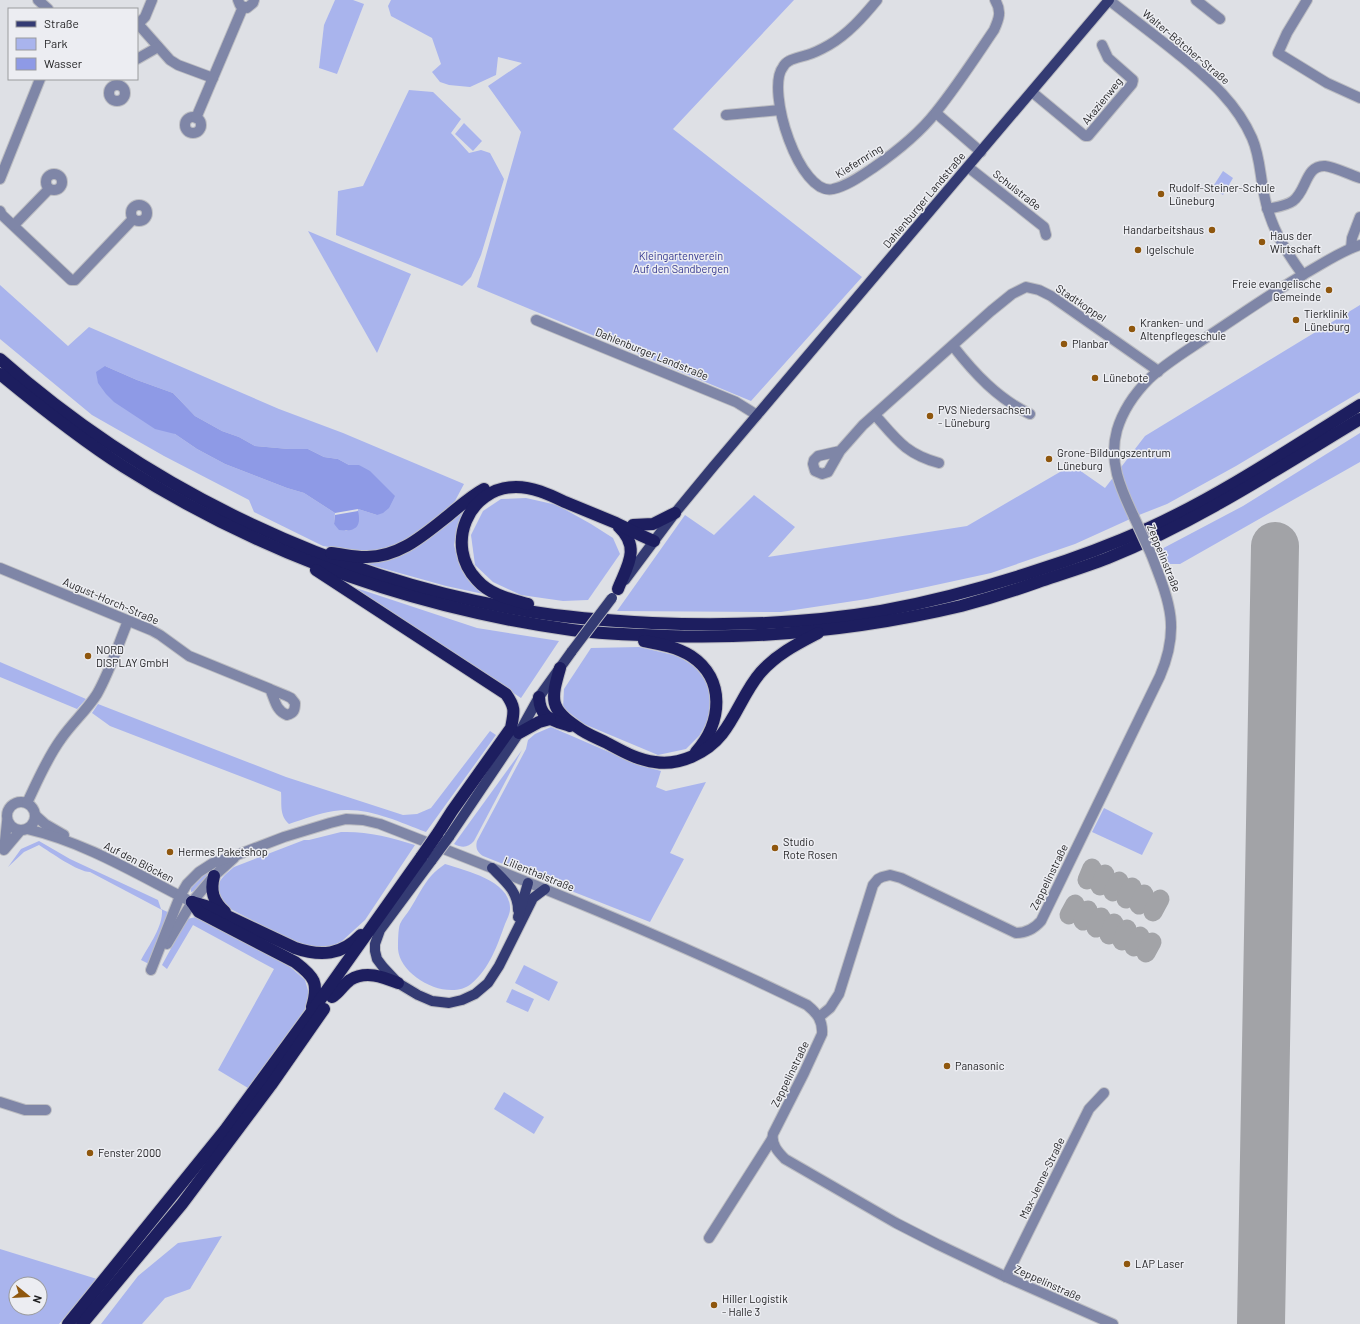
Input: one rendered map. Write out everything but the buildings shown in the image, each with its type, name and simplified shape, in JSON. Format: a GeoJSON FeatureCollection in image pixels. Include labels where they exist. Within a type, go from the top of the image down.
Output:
{"type":"FeatureCollection","features":[{"type":"Feature","properties":{"kind":"highway"},"geometry":{"type":"LineString","coordinates":[[0,359],[76,420],[159,476],[311,556],[370,584],[446,606],[484,614],[566,629],[618,634],[725,636],[825,630],[882,622],[964,605],[1074,570],[1158,536],[1219,504],[1278,470],[1360,419]]}},
{"type":"Feature","properties":{"kind":"highway"},"geometry":{"type":"LineString","coordinates":[[0,374],[69,429],[124,467],[202,512],[245,534],[311,556],[449,594],[526,611],[578,618],[692,625],[724,625],[849,616],[962,594],[1067,561],[1151,527],[1216,494],[1360,406]]}},
{"type":"Feature","properties":{"kind":"highway"},"geometry":{"type":"LineString","coordinates":[[311,556],[366,557],[397,551],[418,540],[482,490],[494,485],[509,482],[528,483],[541,487],[633,525],[641,529],[654,541]]}},
{"type":"Feature","properties":{"kind":"highway"},"geometry":{"type":"LineString","coordinates":[[578,618],[570,614],[504,597],[485,588],[476,580],[469,570],[462,548],[462,535],[466,521],[475,506],[486,495],[505,488],[526,488],[540,491],[654,541]]}},
{"type":"Feature","properties":{"kind":"highway"},"geometry":{"type":"LineString","coordinates":[[633,525],[653,524],[677,511]]}},
{"type":"Feature","properties":{"kind":"highway"},"geometry":{"type":"LineString","coordinates":[[615,523],[628,537],[631,551],[615,594]]}},
{"type":"Feature","properties":{"kind":"highway"},"geometry":{"type":"LineString","coordinates":[[311,556],[316,570],[506,694],[512,704],[514,712],[515,731]]}},
{"type":"Feature","properties":{"kind":"highway"},"geometry":{"type":"LineString","coordinates":[[560,668],[555,684],[554,700],[556,707],[565,719],[581,730],[629,754],[655,762],[675,761],[691,757],[702,752],[721,735],[750,687],[771,662],[798,643],[825,630]]}},
{"type":"Feature","properties":{"kind":"highway"},"geometry":{"type":"LineString","coordinates":[[618,634],[626,638],[656,643],[680,651],[700,663],[707,671],[716,691],[716,713],[710,732],[691,757]]}},
{"type":"Feature","properties":{"kind":"highway"},"geometry":{"type":"LineString","coordinates":[[539,697],[542,711],[550,720]]}},
{"type":"Feature","properties":{"kind":"highway"},"geometry":{"type":"LineString","coordinates":[[68,1324],[225,1130],[427,858],[443,835],[452,811],[515,731],[539,722],[550,720],[581,730]]}},
{"type":"Feature","properties":{"kind":"highway"},"geometry":{"type":"LineString","coordinates":[[214,876],[212,884],[213,896],[216,903],[228,916]]}},
{"type":"Feature","properties":{"kind":"highway"},"geometry":{"type":"LineString","coordinates":[[192,902],[206,906],[308,953],[320,954],[345,948],[355,941],[366,929],[377,927]]}},
{"type":"Feature","properties":{"kind":"highway"},"geometry":{"type":"LineString","coordinates":[[192,902],[199,912],[295,962],[308,972],[314,982],[316,991],[310,1014]]}},
{"type":"Feature","properties":{"kind":"highway"},"geometry":{"type":"LineString","coordinates":[[82,1324],[177,1210],[272,1085],[332,997],[377,927]]}},
{"type":"Feature","properties":{"kind":"highway"},"geometry":{"type":"LineString","coordinates":[[332,997],[338,994],[349,981],[358,976],[375,975],[398,983]]}},
{"type":"Feature","properties":{"kind":"main road","name":"Dahlenburger Landstraße"},"geometry":{"type":"LineString","coordinates":[[515,731],[572,651],[677,511],[1109,0]]}},
{"type":"Feature","properties":{"kind":"main road"},"geometry":{"type":"LineString","coordinates":[[492,868],[508,883],[515,893],[518,904],[518,916]]}},
{"type":"Feature","properties":{"kind":"main road"},"geometry":{"type":"LineString","coordinates":[[511,942],[528,883]]}},
{"type":"Feature","properties":{"kind":"main road"},"geometry":{"type":"LineString","coordinates":[[377,927],[375,944],[377,959],[398,983],[418,995],[432,1001],[449,1003],[462,1000],[474,994],[488,983],[499,966],[533,898],[545,889]]}},
{"type":"Feature","properties":{"kind":"street"},"geometry":{"type":"LineString","coordinates":[[152,0],[145,17],[138,25],[170,60],[213,78]]}},
{"type":"Feature","properties":{"kind":"street"},"geometry":{"type":"LineString","coordinates":[[196,118],[213,78],[240,4],[250,6],[254,0]]}},
{"type":"Feature","properties":{"kind":"street","name":"Kiefernring"},"geometry":{"type":"LineString","coordinates":[[877,0],[847,33],[828,45],[789,61],[782,68],[779,80],[780,110],[784,128],[790,144],[805,172],[822,188],[831,190],[840,187],[862,175],[910,139],[936,113],[994,30],[1000,18],[999,7],[995,0]]}},
{"type":"Feature","properties":{"kind":"street","name":"Walter-Bötcher-Straße"},"geometry":{"type":"LineString","coordinates":[[1109,0],[1207,78],[1237,110],[1248,130],[1256,151],[1267,209],[1278,237],[1303,275]]}},
{"type":"Feature","properties":{"kind":"street"},"geometry":{"type":"LineString","coordinates":[[1196,0],[1220,20]]}},
{"type":"Feature","properties":{"kind":"street"},"geometry":{"type":"LineString","coordinates":[[1308,0],[1278,53],[1328,83],[1360,98]]}},
{"type":"Feature","properties":{"kind":"street","name":"Akazienweg"},"geometry":{"type":"LineString","coordinates":[[1032,92],[1085,136],[1088,136],[1132,84],[1133,80],[1108,58],[1102,45]]}},
{"type":"Feature","properties":{"kind":"street"},"geometry":{"type":"LineString","coordinates":[[138,58],[158,48]]}},
{"type":"Feature","properties":{"kind":"street"},"geometry":{"type":"LineString","coordinates":[[0,179],[40,80]]}},
{"type":"Feature","properties":{"kind":"street"},"geometry":{"type":"LineString","coordinates":[[726,115],[780,110]]}},
{"type":"Feature","properties":{"kind":"street"},"geometry":{"type":"LineString","coordinates":[[936,113],[981,152]]}},
{"type":"Feature","properties":{"kind":"street"},"geometry":{"type":"LineString","coordinates":[[1267,209],[1284,205],[1294,200],[1302,191],[1310,172],[1313,168],[1318,166],[1329,167],[1360,178]]}},
{"type":"Feature","properties":{"kind":"street","name":"Schulstraße"},"geometry":{"type":"LineString","coordinates":[[968,167],[1044,227],[1046,235]]}},
{"type":"Feature","properties":{"kind":"street"},"geometry":{"type":"LineString","coordinates":[[14,225],[49,189]]}},
{"type":"Feature","properties":{"kind":"street"},"geometry":{"type":"LineString","coordinates":[[0,211],[71,280],[74,280],[133,219]]}},
{"type":"Feature","properties":{"kind":"street"},"geometry":{"type":"LineString","coordinates":[[1158,372],[1247,310],[1303,275],[1355,246],[1352,238],[1360,217]]}},
{"type":"Feature","properties":{"kind":"street","name":"Stadtkoppel"},"geometry":{"type":"LineString","coordinates":[[840,451],[863,425],[991,311],[1012,294],[1026,286],[1051,296],[1158,372]]}},
{"type":"Feature","properties":{"kind":"street","name":"Dahlenburger Landstraße"},"geometry":{"type":"LineString","coordinates":[[536,320],[736,402],[757,415]]}},
{"type":"Feature","properties":{"kind":"street"},"geometry":{"type":"LineString","coordinates":[[953,346],[980,378],[1015,407],[1030,414]]}},
{"type":"Feature","properties":{"kind":"street","name":"Zeppelinstraße"},"geometry":{"type":"LineString","coordinates":[[709,1238],[772,1139],[773,1134],[819,1042],[822,1028],[819,1017],[830,1008],[839,994],[870,892],[878,879],[890,876],[901,878],[1010,931],[1028,931],[1038,925],[1041,921],[1160,676],[1168,654],[1172,633],[1171,614],[1167,594],[1151,554],[1122,491],[1115,466],[1114,445],[1117,431],[1125,409],[1139,390],[1158,372]]}},
{"type":"Feature","properties":{"kind":"street"},"geometry":{"type":"LineString","coordinates":[[875,415],[899,442],[912,453],[939,463]]}},
{"type":"Feature","properties":{"kind":"street","name":"August-Horch-Straße"},"geometry":{"type":"LineString","coordinates":[[2,571],[160,634],[189,656],[270,689]]}},
{"type":"Feature","properties":{"kind":"street"},"geometry":{"type":"LineString","coordinates":[[2,853],[8,822],[4,810],[13,804],[22,802],[27,803],[60,739],[88,707],[97,693],[106,676],[128,621]]}},
{"type":"Feature","properties":{"kind":"street","name":"Auf den Blöcken"},"geometry":{"type":"LineString","coordinates":[[27,803],[45,824],[86,849],[180,896],[192,902],[151,970],[180,896]]}},
{"type":"Feature","properties":{"kind":"street"},"geometry":{"type":"LineString","coordinates":[[2,853],[24,830],[33,823],[35,814]]}},
{"type":"Feature","properties":{"kind":"street","name":"Lilienthalstraße"},"geometry":{"type":"LineString","coordinates":[[180,896],[187,884],[199,872],[213,863],[237,856],[284,837],[324,824],[346,819],[363,820],[380,824],[492,868],[630,925],[762,983],[807,1005],[814,1010],[819,1017]]}},
{"type":"Feature","properties":{"kind":"street","name":"Auf den Blöcken"},"geometry":{"type":"LineString","coordinates":[[8,822],[10,826],[24,830],[41,832],[86,849]]}},
{"type":"Feature","properties":{"kind":"street","name":"Lilienthalstraße"},"geometry":{"type":"LineString","coordinates":[[192,902],[214,876],[237,856]]}},
{"type":"Feature","properties":{"kind":"street","name":"Max-Jenne-Straße"},"geometry":{"type":"LineString","coordinates":[[1006,1277],[1089,1109],[1104,1093]]}},
{"type":"Feature","properties":{"kind":"street"},"geometry":{"type":"LineString","coordinates":[[0,1102],[25,1110],[46,1110]]}},
{"type":"Feature","properties":{"kind":"street","name":"Zeppelinstraße"},"geometry":{"type":"LineString","coordinates":[[772,1139],[776,1150],[785,1159],[896,1223],[1006,1277],[1112,1324]]}},
{"type":"Feature","properties":{"kind":"green space"},"geometry":{"type":"Polygon","coordinates":[[[335,0],[353,0],[364,4],[337,74],[319,68],[324,25],[335,0]]]}},
{"type":"Feature","properties":{"kind":"green space","name":"Kleingartenverein Auf den Sandbergen"},"geometry":{"type":"Polygon","coordinates":[[[391,0],[794,0],[673,129],[862,277],[751,401],[477,287],[521,132],[488,86],[522,63],[498,57],[496,75],[470,87],[449,85],[440,82],[432,72],[441,64],[432,38],[391,16],[388,6],[391,0]]]}},
{"type":"Feature","properties":{"kind":"green space"},"geometry":{"type":"Polygon","coordinates":[[[409,90],[433,92],[461,119],[451,133],[469,153],[481,150],[490,153],[504,179],[481,255],[471,277],[462,286],[336,235],[338,191],[363,186],[409,90]]]}},
{"type":"Feature","properties":{"kind":"green space"},"geometry":{"type":"Polygon","coordinates":[[[464,123],[482,141],[473,151],[455,134],[464,123]]]}},
{"type":"Feature","properties":{"kind":"green space"},"geometry":{"type":"Polygon","coordinates":[[[1223,171],[1233,178],[1223,195],[1212,188],[1223,171]]]}},
{"type":"Feature","properties":{"kind":"green space"},"geometry":{"type":"Polygon","coordinates":[[[308,231],[411,274],[377,353],[308,231]]]}},
{"type":"Feature","properties":{"kind":"green space"},"geometry":{"type":"Polygon","coordinates":[[[0,285],[68,346],[89,327],[279,409],[343,433],[464,484],[455,501],[433,522],[396,546],[365,553],[323,546],[254,512],[249,500],[164,456],[92,415],[0,339],[0,285]],[[105,366],[175,434],[197,449],[225,464],[304,493],[335,513],[334,524],[346,531],[356,527],[358,509],[377,515],[359,465],[349,465],[338,459],[324,457],[308,449],[255,446],[239,437],[222,431],[195,416],[173,393],[137,380],[105,366]]]}},
{"type":"Feature","properties":{"kind":"green space"},"geometry":{"type":"Polygon","coordinates":[[[1360,305],[1360,392],[1236,466],[1167,504],[1075,544],[991,573],[867,599],[781,612],[617,611],[685,515],[714,535],[754,495],[795,527],[768,557],[967,526],[1072,465],[1105,488],[1145,436],[1360,305]]]}},
{"type":"Feature","properties":{"kind":"green space"},"geometry":{"type":"Polygon","coordinates":[[[1360,433],[1360,462],[1180,564],[1162,564],[1156,552],[1243,506],[1360,433]]]}},
{"type":"Feature","properties":{"kind":"green space"},"geometry":{"type":"Polygon","coordinates":[[[526,498],[557,505],[613,538],[620,554],[588,600],[563,601],[521,595],[493,582],[475,565],[471,535],[483,511],[501,499],[526,498]]]}},
{"type":"Feature","properties":{"kind":"green space"},"geometry":{"type":"Polygon","coordinates":[[[465,508],[458,525],[454,545],[459,564],[468,578],[488,595],[446,586],[360,562],[398,556],[421,544],[465,508]]]}},
{"type":"Feature","properties":{"kind":"green space"},"geometry":{"type":"Polygon","coordinates":[[[353,587],[477,628],[559,641],[521,698],[353,587]]]}},
{"type":"Feature","properties":{"kind":"green space"},"geometry":{"type":"Polygon","coordinates":[[[639,647],[678,656],[695,667],[706,681],[712,701],[708,721],[699,736],[686,749],[658,755],[584,724],[563,708],[564,689],[591,648],[639,647]]]}},
{"type":"Feature","properties":{"kind":"green space"},"geometry":{"type":"Polygon","coordinates":[[[0,662],[86,699],[77,709],[0,677],[0,662]]]}},
{"type":"Feature","properties":{"kind":"green space"},"geometry":{"type":"Polygon","coordinates":[[[98,704],[286,777],[403,815],[417,814],[431,808],[490,731],[496,735],[426,832],[392,819],[370,813],[346,810],[328,812],[289,824],[282,813],[281,792],[110,726],[92,713],[98,704]]]}},
{"type":"Feature","properties":{"kind":"green space"},"geometry":{"type":"Polygon","coordinates":[[[551,727],[639,765],[661,771],[656,787],[666,791],[706,782],[670,853],[684,859],[650,922],[483,856],[477,850],[477,841],[526,749],[528,740],[535,734],[551,727]]]}},
{"type":"Feature","properties":{"kind":"green space"},"geometry":{"type":"Polygon","coordinates":[[[522,750],[474,841],[465,847],[454,844],[522,750]]]}},
{"type":"Feature","properties":{"kind":"green space"},"geometry":{"type":"Polygon","coordinates":[[[1104,808],[1153,833],[1142,855],[1092,832],[1104,808]]]}},
{"type":"Feature","properties":{"kind":"green space"},"geometry":{"type":"Polygon","coordinates":[[[341,832],[360,832],[378,835],[415,845],[365,920],[341,942],[320,948],[296,943],[225,906],[221,900],[217,889],[218,885],[220,880],[234,867],[304,840],[341,832]]]}},
{"type":"Feature","properties":{"kind":"green space"},"geometry":{"type":"Polygon","coordinates":[[[39,841],[70,859],[158,900],[161,909],[172,914],[149,964],[141,960],[158,929],[162,916],[162,910],[90,872],[71,865],[39,845],[24,852],[8,867],[21,849],[39,841]]]}},
{"type":"Feature","properties":{"kind":"green space"},"geometry":{"type":"Polygon","coordinates":[[[229,860],[197,890],[191,892],[191,886],[207,870],[229,860]]]}},
{"type":"Feature","properties":{"kind":"green space"},"geometry":{"type":"Polygon","coordinates":[[[445,864],[465,870],[496,884],[508,899],[510,909],[496,948],[488,964],[478,978],[471,984],[461,989],[450,990],[427,984],[416,977],[407,969],[401,959],[398,949],[399,926],[401,922],[434,872],[445,864]]]}},
{"type":"Feature","properties":{"kind":"green space"},"geometry":{"type":"Polygon","coordinates":[[[196,917],[207,920],[289,966],[305,980],[311,1001],[248,1088],[218,1070],[274,969],[193,925],[167,969],[162,965],[187,919],[196,917]]]}},
{"type":"Feature","properties":{"kind":"green space"},"geometry":{"type":"Polygon","coordinates":[[[524,965],[558,982],[549,1001],[515,983],[524,965]]]}},
{"type":"Feature","properties":{"kind":"green space"},"geometry":{"type":"Polygon","coordinates":[[[512,989],[534,999],[528,1012],[506,1002],[512,989]]]}},
{"type":"Feature","properties":{"kind":"green space"},"geometry":{"type":"Polygon","coordinates":[[[504,1092],[544,1117],[534,1134],[494,1109],[504,1092]]]}},
{"type":"Feature","properties":{"kind":"green space"},"geometry":{"type":"Polygon","coordinates":[[[222,1236],[190,1289],[165,1298],[142,1324],[101,1324],[138,1276],[178,1243],[222,1236]]]}},
{"type":"Feature","properties":{"kind":"green space"},"geometry":{"type":"Polygon","coordinates":[[[0,1249],[97,1279],[59,1324],[0,1324],[0,1249]]]}},
{"type":"Feature","properties":{"kind":"water"},"geometry":{"type":"Polygon","coordinates":[[[105,366],[137,380],[173,393],[195,416],[222,431],[239,437],[255,446],[308,449],[324,457],[338,459],[349,465],[359,465],[370,471],[395,496],[389,508],[383,513],[377,515],[358,509],[335,513],[304,493],[225,464],[197,449],[175,434],[155,429],[114,402],[98,383],[96,372],[105,366]]]}},
{"type":"Feature","properties":{"kind":"water"},"geometry":{"type":"Polygon","coordinates":[[[358,511],[359,521],[356,528],[339,530],[334,524],[335,515],[358,511]]]}},
{"type":"Feature","properties":{"kind":"taxiway"},"geometry":{"type":"LineString","coordinates":[[1087,880],[1092,868]]}},
{"type":"Feature","properties":{"kind":"taxiway"},"geometry":{"type":"LineString","coordinates":[[1100,886],[1105,874]]}},
{"type":"Feature","properties":{"kind":"taxiway"},"geometry":{"type":"LineString","coordinates":[[1113,892],[1119,881]]}},
{"type":"Feature","properties":{"kind":"taxiway"},"geometry":{"type":"LineString","coordinates":[[1126,899],[1132,887]]}},
{"type":"Feature","properties":{"kind":"taxiway"},"geometry":{"type":"LineString","coordinates":[[1139,905],[1144,894]]}},
{"type":"Feature","properties":{"kind":"taxiway"},"geometry":{"type":"LineString","coordinates":[[1153,912],[1160,899]]}},
{"type":"Feature","properties":{"kind":"taxiway"},"geometry":{"type":"LineString","coordinates":[[1069,915],[1075,904]]}},
{"type":"Feature","properties":{"kind":"taxiway"},"geometry":{"type":"LineString","coordinates":[[1083,921],[1088,910]]}},
{"type":"Feature","properties":{"kind":"taxiway"},"geometry":{"type":"LineString","coordinates":[[1096,928],[1101,917]]}},
{"type":"Feature","properties":{"kind":"taxiway"},"geometry":{"type":"LineString","coordinates":[[1109,935],[1114,923]]}},
{"type":"Feature","properties":{"kind":"taxiway"},"geometry":{"type":"LineString","coordinates":[[1122,941],[1127,929]]}},
{"type":"Feature","properties":{"kind":"taxiway"},"geometry":{"type":"LineString","coordinates":[[1134,947],[1140,936]]}},
{"type":"Feature","properties":{"kind":"taxiway"},"geometry":{"type":"LineString","coordinates":[[1146,953],[1152,942]]}},
{"type":"Feature","properties":{"kind":"runway"},"geometry":{"type":"LineString","coordinates":[[1261,1324],[1275,546]]}},
{"type":"Feature","properties":{"kind":"place","name":"Rudolf-Steiner-Schule Lüneburg"},"geometry":{"type":"Point","coordinates":[1161,194]}},
{"type":"Feature","properties":{"kind":"place","name":"Handarbeitshaus"},"geometry":{"type":"Point","coordinates":[1212,230]}},
{"type":"Feature","properties":{"kind":"place","name":"Haus der Wirtschaft"},"geometry":{"type":"Point","coordinates":[1262,242]}},
{"type":"Feature","properties":{"kind":"place","name":"Igelschule"},"geometry":{"type":"Point","coordinates":[1138,250]}},
{"type":"Feature","properties":{"kind":"place","name":"Freie evangelische Gemeinde"},"geometry":{"type":"Point","coordinates":[1329,290]}},
{"type":"Feature","properties":{"kind":"place","name":"Tierklinik Lüneburg"},"geometry":{"type":"Point","coordinates":[1296,320]}},
{"type":"Feature","properties":{"kind":"place","name":"Kranken- und Altenpflegeschule"},"geometry":{"type":"Point","coordinates":[1132,329]}},
{"type":"Feature","properties":{"kind":"place","name":"Planbar"},"geometry":{"type":"Point","coordinates":[1064,344]}},
{"type":"Feature","properties":{"kind":"place","name":"Lünebote"},"geometry":{"type":"Point","coordinates":[1095,378]}},
{"type":"Feature","properties":{"kind":"place","name":"PVS Niedersachsen - Lüneburg"},"geometry":{"type":"Point","coordinates":[930,416]}},
{"type":"Feature","properties":{"kind":"place","name":"Grone-Bildungszentrum Lüneburg"},"geometry":{"type":"Point","coordinates":[1049,459]}},
{"type":"Feature","properties":{"kind":"place","name":"NORD DISPLAY GmbH"},"geometry":{"type":"Point","coordinates":[88,656]}},
{"type":"Feature","properties":{"kind":"place","name":"Studio Rote Rosen"},"geometry":{"type":"Point","coordinates":[775,848]}},
{"type":"Feature","properties":{"kind":"place","name":"Hermes Paketshop"},"geometry":{"type":"Point","coordinates":[170,852]}},
{"type":"Feature","properties":{"kind":"place","name":"Panasonic"},"geometry":{"type":"Point","coordinates":[947,1066]}},
{"type":"Feature","properties":{"kind":"place","name":"Fenster 2000"},"geometry":{"type":"Point","coordinates":[90,1153]}},
{"type":"Feature","properties":{"kind":"place","name":"LAP Laser"},"geometry":{"type":"Point","coordinates":[1127,1264]}},
{"type":"Feature","properties":{"kind":"place","name":"Hiller Logistik - Halle 3"},"geometry":{"type":"Point","coordinates":[714,1305]}}]}
